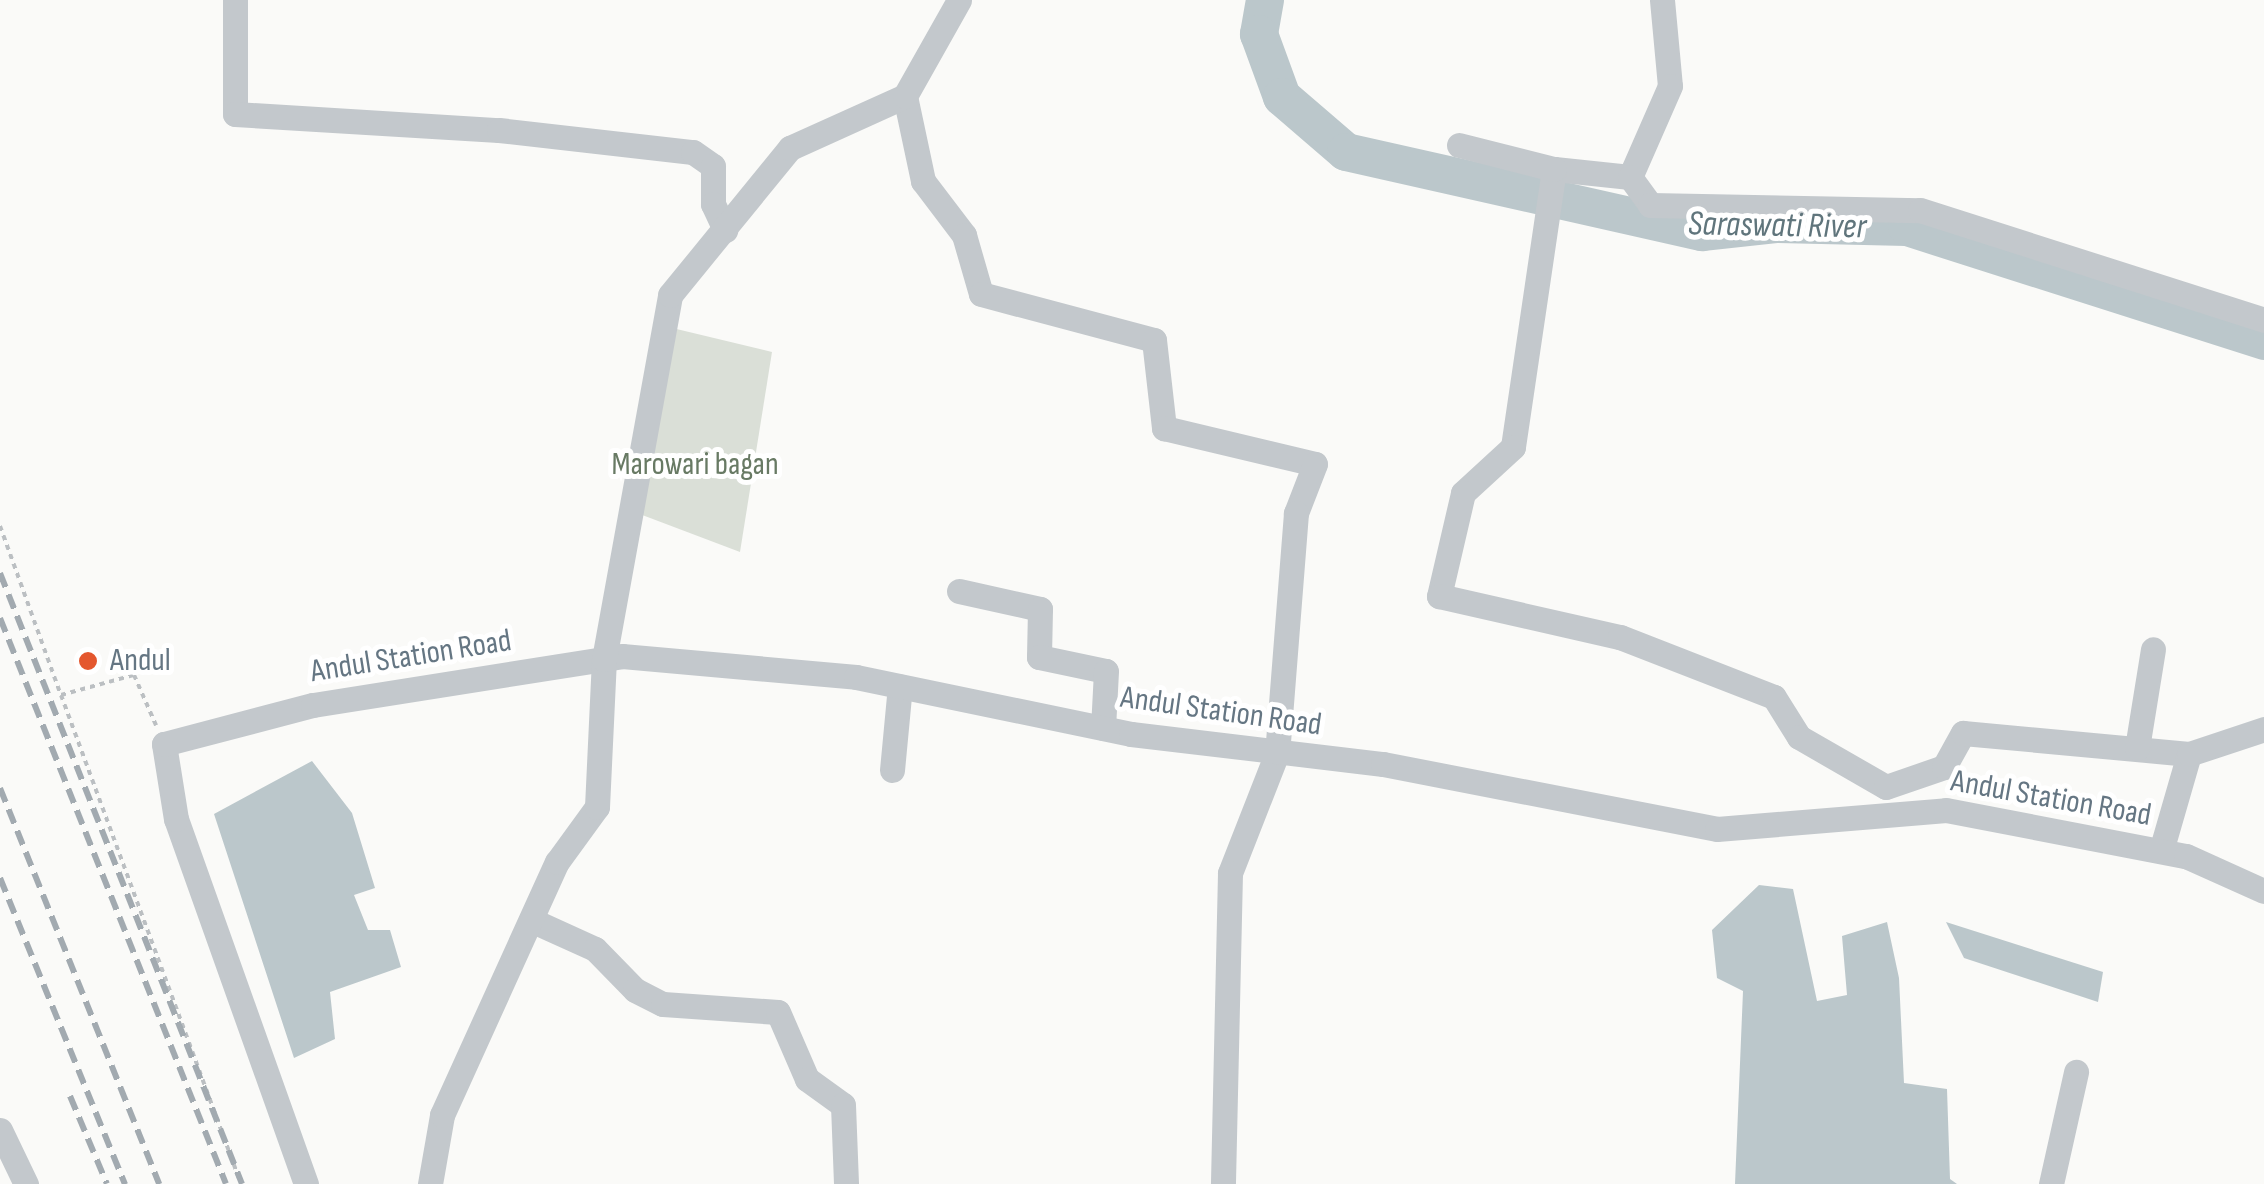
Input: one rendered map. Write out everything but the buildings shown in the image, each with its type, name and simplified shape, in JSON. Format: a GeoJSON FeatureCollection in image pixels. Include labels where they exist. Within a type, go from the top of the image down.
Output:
{"type":"FeatureCollection","features":[{"type":"Feature","properties":{"kind":"street"},"geometry":{"type":"LineString","coordinates":[[235,0],[234,114],[499,130],[694,152],[713,166],[713,204],[725,230]]}},
{"type":"Feature","properties":{"kind":"street"},"geometry":{"type":"LineString","coordinates":[[430,1184],[442,1115],[557,862],[597,807],[604,659],[670,296],[790,148],[905,96],[959,0]]}},
{"type":"Feature","properties":{"kind":"street"},"geometry":{"type":"LineString","coordinates":[[1630,177],[1670,86],[1662,0]]}},
{"type":"Feature","properties":{"kind":"street"},"geometry":{"type":"LineString","coordinates":[[905,96],[923,181],[964,234],[981,294],[1154,340],[1164,428],[1315,464],[1296,513],[1277,754],[1230,873],[1223,1184]]}},
{"type":"Feature","properties":{"kind":"street"},"geometry":{"type":"LineString","coordinates":[[1460,145],[1554,170],[1630,177],[1650,205],[1920,210],[2264,320]]}},
{"type":"Feature","properties":{"kind":"street"},"geometry":{"type":"LineString","coordinates":[[1554,170],[1512,447],[1464,493],[1439,596],[1620,637],[1774,697],[1800,737],[1886,788],[1944,768],[1963,732],[2188,754],[2264,729]]}},
{"type":"Feature","properties":{"kind":"street"},"geometry":{"type":"LineString","coordinates":[[960,591],[1040,609],[1039,657],[1106,671],[1103,728]]}},
{"type":"Feature","properties":{"kind":"street"},"geometry":{"type":"LineString","coordinates":[[2137,748],[2153,650]]}},
{"type":"Feature","properties":{"kind":"street","name":"Andul Station Road"},"geometry":{"type":"LineString","coordinates":[[164,744],[313,705],[604,659],[856,676],[1103,728],[1277,754],[1383,764],[1728,830],[1946,810],[2161,851],[2264,892]]}},
{"type":"Feature","properties":{"kind":"street"},"geometry":{"type":"LineString","coordinates":[[892,770],[900,686]]}},
{"type":"Feature","properties":{"kind":"street"},"geometry":{"type":"LineString","coordinates":[[164,744],[176,818],[306,1184]]}},
{"type":"Feature","properties":{"kind":"street"},"geometry":{"type":"LineString","coordinates":[[2161,851],[2188,754]]}},
{"type":"Feature","properties":{"kind":"street"},"geometry":{"type":"LineString","coordinates":[[530,920],[596,949],[635,990],[663,1004],[778,1012],[807,1080],[843,1105],[846,1184]]}},
{"type":"Feature","properties":{"kind":"street"},"geometry":{"type":"LineString","coordinates":[[2051,1184],[2076,1072]]}},
{"type":"Feature","properties":{"kind":"street"},"geometry":{"type":"LineString","coordinates":[[0,1130],[26,1184]]}},
{"type":"Feature","properties":{"kind":"path"},"geometry":{"type":"LineString","coordinates":[[0,526],[241,1184]]}},
{"type":"Feature","properties":{"kind":"path"},"geometry":{"type":"LineString","coordinates":[[61,695],[134,675],[164,744]]}},
{"type":"Feature","properties":{"kind":"green space","name":"Marowari bagan"},"geometry":{"type":"Polygon","coordinates":[[[664,326],[772,352],[740,552],[629,510],[664,326]]]}},
{"type":"Feature","properties":{"kind":"shaded area"},"geometry":{"type":"Polygon","coordinates":[[[312,761],[352,813],[375,888],[354,895],[368,930],[390,930],[401,967],[330,992],[335,1039],[294,1058],[214,814],[312,761]]]}},
{"type":"Feature","properties":{"kind":"shaded area"},"geometry":{"type":"Polygon","coordinates":[[[1759,885],[1793,889],[1817,1001],[1847,995],[1842,936],[1887,922],[1899,978],[1904,1083],[1947,1089],[1950,1179],[1957,1184],[1735,1184],[1743,991],[1717,978],[1712,930],[1759,885]]]}},
{"type":"Feature","properties":{"kind":"shaded area"},"geometry":{"type":"Polygon","coordinates":[[[1946,922],[2103,972],[2098,1002],[1964,958],[1946,922]]]}},
{"type":"Feature","properties":{"kind":"waterway","name":"Saraswati River"},"geometry":{"type":"LineString","coordinates":[[1265,0],[1259,34],[1282,97],[1346,152],[1702,232],[1776,224],[1907,227],[2264,341]]}},
{"type":"Feature","properties":{"kind":"railway"},"geometry":{"type":"LineString","coordinates":[[0,573],[242,1184]]}},
{"type":"Feature","properties":{"kind":"railway"},"geometry":{"type":"LineString","coordinates":[[0,618],[226,1184]]}},
{"type":"Feature","properties":{"kind":"railway"},"geometry":{"type":"LineString","coordinates":[[0,788],[159,1184]]}},
{"type":"Feature","properties":{"kind":"railway"},"geometry":{"type":"LineString","coordinates":[[0,878],[125,1184]]}},
{"type":"Feature","properties":{"kind":"railway"},"geometry":{"type":"LineString","coordinates":[[70,1096],[107,1184]]}},
{"type":"Feature","properties":{"kind":"place","name":"Andul"},"geometry":{"type":"Point","coordinates":[88,661]}}]}
